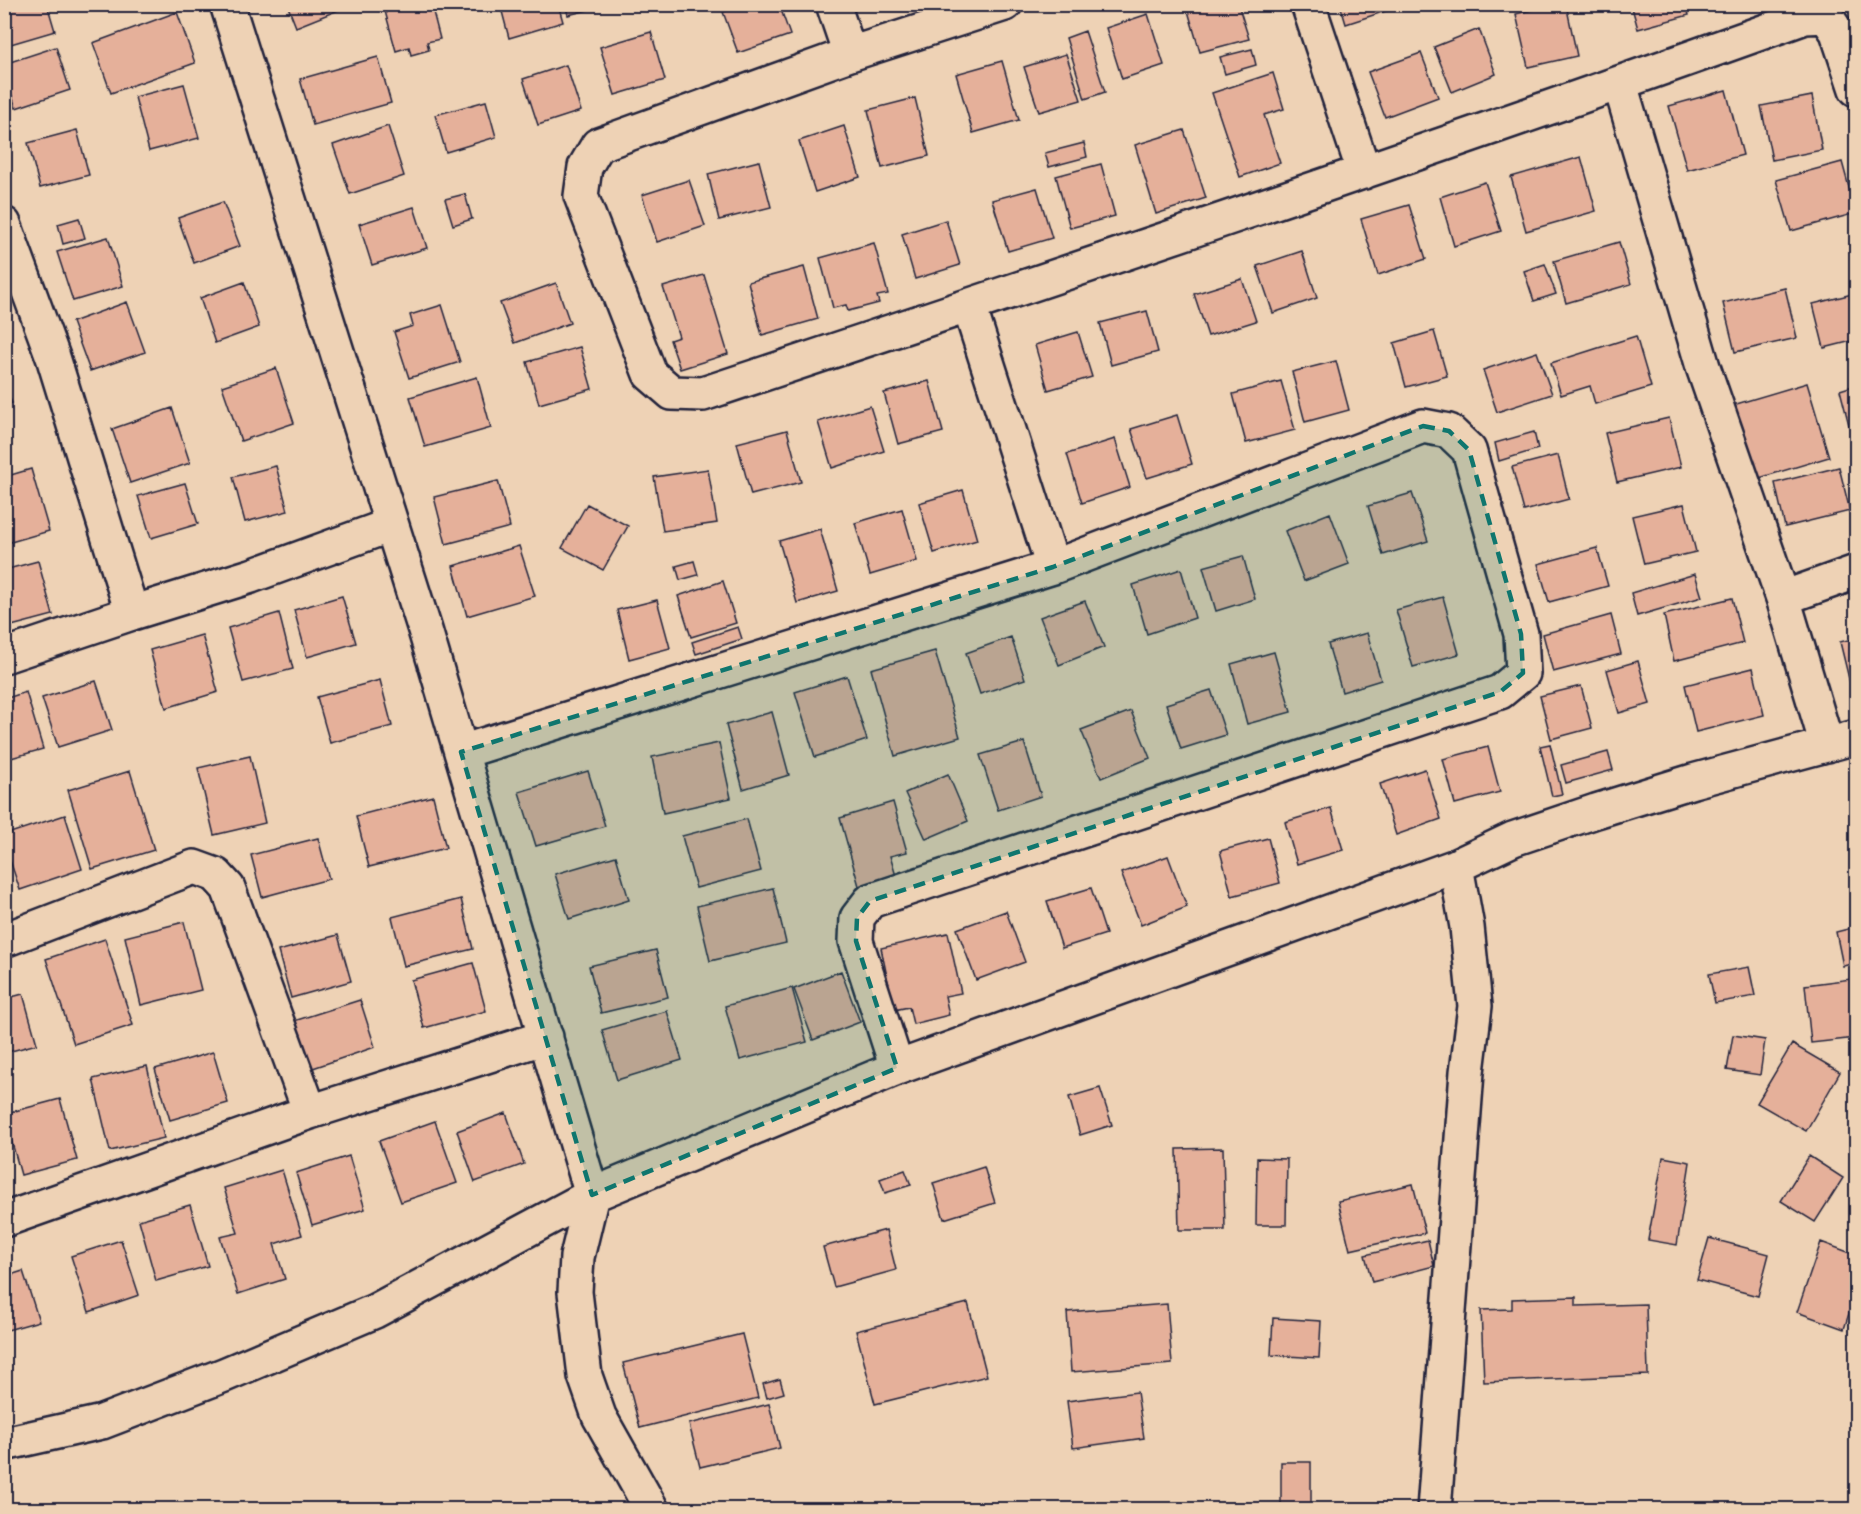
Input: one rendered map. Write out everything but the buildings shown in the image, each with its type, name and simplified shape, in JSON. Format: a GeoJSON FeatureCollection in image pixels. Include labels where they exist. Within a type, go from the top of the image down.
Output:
{"type":"FeatureCollection","features":[{"type":"Feature","properties":{"kind":"street"},"geometry":{"type":"LineString","coordinates":[[227,4],[461,752],[592,1195],[577,1257],[575,1292],[585,1376],[599,1416],[652,1509]]}},
{"type":"Feature","properties":{"kind":"street"},"geometry":{"type":"LineString","coordinates":[[833,4],[850,54]]}},
{"type":"Feature","properties":{"kind":"street"},"geometry":{"type":"LineString","coordinates":[[1005,4],[850,54],[598,145],[585,167],[581,196],[650,374],[672,393],[704,394],[1364,172],[1620,84],[1805,17],[1826,16],[1837,32],[1857,89]]}},
{"type":"Feature","properties":{"kind":"street"},"geometry":{"type":"LineString","coordinates":[[1308,4],[1364,172]]}},
{"type":"Feature","properties":{"kind":"street"},"geometry":{"type":"LineString","coordinates":[[4,1444],[102,1422],[224,1375],[375,1311],[592,1195],[897,1068],[1456,866],[1514,839],[1693,781],[1842,741],[1783,598],[1703,367],[1620,84]]}},
{"type":"Feature","properties":{"kind":"street"},"geometry":{"type":"LineString","coordinates":[[4,224],[16,294],[53,357],[132,612]]}},
{"type":"Feature","properties":{"kind":"street"},"geometry":{"type":"LineString","coordinates":[[969,306],[1053,567]]}},
{"type":"Feature","properties":{"kind":"street"},"geometry":{"type":"LineString","coordinates":[[461,752],[1053,567],[1423,426],[1449,431],[1469,450],[1521,634],[1523,673],[1500,692],[870,901],[856,918],[856,941],[897,1068]]}},
{"type":"Feature","properties":{"kind":"street"},"geometry":{"type":"LineString","coordinates":[[4,656],[132,612],[251,576],[391,525]]}},
{"type":"Feature","properties":{"kind":"street"},"geometry":{"type":"LineString","coordinates":[[1783,598],[1857,572]]}},
{"type":"Feature","properties":{"kind":"street"},"geometry":{"type":"LineString","coordinates":[[1434,1509],[1467,1072],[1475,1006],[1467,927],[1456,866]]}},
{"type":"Feature","properties":{"kind":"street"},"geometry":{"type":"LineString","coordinates":[[4,940],[194,867],[216,875],[228,888],[310,1112]]}},
{"type":"Feature","properties":{"kind":"street"},"geometry":{"type":"LineString","coordinates":[[4,1220],[310,1112],[546,1038]]}},
{"type":"Feature","properties":{"kind":"highlighted area"},"geometry":{"type":"Polygon","coordinates":[[[1423,426],[1449,431],[1469,450],[1521,634],[1523,673],[1500,692],[870,901],[857,918],[856,941],[897,1068],[592,1195],[461,752],[1053,567],[1423,426]]]}}]}
